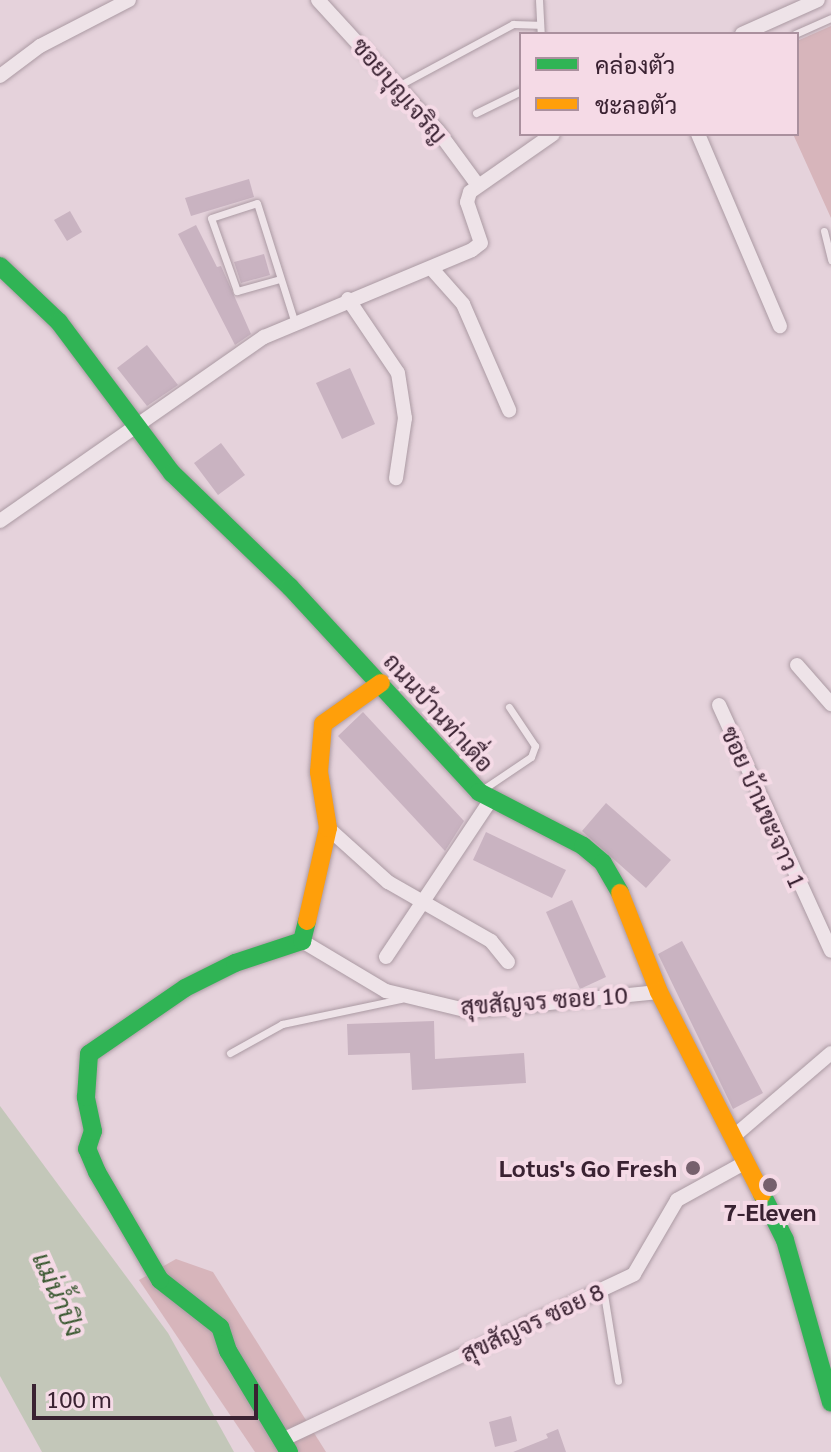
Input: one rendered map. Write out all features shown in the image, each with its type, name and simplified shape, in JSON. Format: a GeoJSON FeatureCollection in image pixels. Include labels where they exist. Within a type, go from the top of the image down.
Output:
{"type":"FeatureCollection","features":[{"type":"Feature","properties":{"kind":"street"},"geometry":{"type":"LineString","coordinates":[[0,76],[40,46],[129,0]]}},
{"type":"Feature","properties":{"kind":"street","name":"ซอยบุญเจริญ"},"geometry":{"type":"LineString","coordinates":[[318,0],[398,86],[477,184]]}},
{"type":"Feature","properties":{"kind":"street"},"geometry":{"type":"LineString","coordinates":[[746,32],[818,0]]}},
{"type":"Feature","properties":{"kind":"street"},"geometry":{"type":"LineString","coordinates":[[0,521],[294,320],[432,269],[481,243],[467,202],[477,184],[550,136]]}},
{"type":"Feature","properties":{"kind":"street"},"geometry":{"type":"LineString","coordinates":[[699,136],[780,326]]}},
{"type":"Feature","properties":{"kind":"street","name":"ถนนบ้านท่าเดื่อ"},"geometry":{"type":"LineString","coordinates":[[0,266],[59,322],[172,473],[381,683],[484,797],[583,846],[603,863],[624,899],[659,992],[785,1240],[831,1403]]}},
{"type":"Feature","properties":{"kind":"street"},"geometry":{"type":"LineString","coordinates":[[432,269],[463,304],[509,410]]}},
{"type":"Feature","properties":{"kind":"street"},"geometry":{"type":"LineString","coordinates":[[348,299],[398,373],[405,418],[396,478]]}},
{"type":"Feature","properties":{"kind":"street"},"geometry":{"type":"LineString","coordinates":[[797,665],[831,704]]}},
{"type":"Feature","properties":{"kind":"street"},"geometry":{"type":"LineString","coordinates":[[285,1446],[228,1351],[220,1327],[160,1280],[97,1172],[87,1149],[93,1131],[86,1097],[89,1054],[185,988],[235,963],[302,941],[328,828],[319,772],[323,724],[381,683]]}},
{"type":"Feature","properties":{"kind":"street","name":"ซอย บ้านขะจาว 1"},"geometry":{"type":"LineString","coordinates":[[719,705],[831,951]]}},
{"type":"Feature","properties":{"kind":"street"},"geometry":{"type":"LineString","coordinates":[[386,957],[484,797]]}},
{"type":"Feature","properties":{"kind":"street"},"geometry":{"type":"LineString","coordinates":[[328,828],[388,882],[491,941],[508,962]]}},
{"type":"Feature","properties":{"kind":"street","name":"สุขสัญจร ซอย 10"},"geometry":{"type":"LineString","coordinates":[[302,941],[386,991],[469,1011],[659,992]]}},
{"type":"Feature","properties":{"kind":"street"},"geometry":{"type":"LineString","coordinates":[[733,1137],[831,1053]]}},
{"type":"Feature","properties":{"kind":"street","name":"สุขสัญจร ซอย 8"},"geometry":{"type":"LineString","coordinates":[[285,1446],[634,1274],[677,1200],[746,1162]]}},
{"type":"Feature","properties":{"kind":"lane"},"geometry":{"type":"LineString","coordinates":[[539,0],[537,25],[540,32]]}},
{"type":"Feature","properties":{"kind":"lane"},"geometry":{"type":"LineString","coordinates":[[799,32],[831,18]]}},
{"type":"Feature","properties":{"kind":"lane"},"geometry":{"type":"LineString","coordinates":[[398,86],[513,24],[537,25]]}},
{"type":"Feature","properties":{"kind":"lane"},"geometry":{"type":"LineString","coordinates":[[476,113],[519,92]]}},
{"type":"Feature","properties":{"kind":"lane"},"geometry":{"type":"LineString","coordinates":[[280,279],[237,291],[211,218],[257,203],[294,320]]}},
{"type":"Feature","properties":{"kind":"lane"},"geometry":{"type":"LineString","coordinates":[[824,231],[831,260]]}},
{"type":"Feature","properties":{"kind":"lane"},"geometry":{"type":"LineString","coordinates":[[484,797],[531,757],[535,746],[509,707]]}},
{"type":"Feature","properties":{"kind":"lane"},"geometry":{"type":"LineString","coordinates":[[230,1053],[282,1024],[407,997]]}},
{"type":"Feature","properties":{"kind":"lane"},"geometry":{"type":"LineString","coordinates":[[603,1288],[618,1381]]}},
{"type":"Feature","properties":{"kind":"shaded area"},"geometry":{"type":"Polygon","coordinates":[[[831,26],[831,218],[794,136],[799,136],[799,40],[831,26]]]}},
{"type":"Feature","properties":{"kind":"shaded area"},"geometry":{"type":"Polygon","coordinates":[[[176,1259],[213,1272],[326,1452],[255,1452],[139,1280],[176,1259]]]}},
{"type":"Feature","properties":{"kind":"water","name":"แม่น้ำปิง"},"geometry":{"type":"Polygon","coordinates":[[[0,1106],[168,1333],[234,1452],[42,1452],[0,1376],[0,1106]]]}},
{"type":"Feature","properties":{"kind":"building"},"geometry":{"type":"Polygon","coordinates":[[[249,179],[254,197],[191,216],[185,198],[249,179]]]}},
{"type":"Feature","properties":{"kind":"building"},"geometry":{"type":"Polygon","coordinates":[[[70,211],[82,232],[67,241],[54,220],[70,211]]]}},
{"type":"Feature","properties":{"kind":"building"},"geometry":{"type":"Polygon","coordinates":[[[196,225],[217,267],[221,266],[251,334],[235,345],[178,234],[196,225]]]}},
{"type":"Feature","properties":{"kind":"building"},"geometry":{"type":"Polygon","coordinates":[[[264,254],[270,275],[241,283],[234,262],[264,254]]]}},
{"type":"Feature","properties":{"kind":"building"},"geometry":{"type":"Polygon","coordinates":[[[147,345],[178,385],[147,406],[117,368],[147,345]]]}},
{"type":"Feature","properties":{"kind":"building"},"geometry":{"type":"Polygon","coordinates":[[[350,368],[375,424],[342,439],[316,383],[350,368]]]}},
{"type":"Feature","properties":{"kind":"building"},"geometry":{"type":"Polygon","coordinates":[[[221,443],[245,475],[218,495],[194,463],[221,443]]]}},
{"type":"Feature","properties":{"kind":"building"},"geometry":{"type":"Polygon","coordinates":[[[363,712],[464,821],[445,851],[338,736],[363,712]]]}},
{"type":"Feature","properties":{"kind":"building"},"geometry":{"type":"Polygon","coordinates":[[[606,803],[671,860],[646,888],[582,831],[606,803]]]}},
{"type":"Feature","properties":{"kind":"building"},"geometry":{"type":"Polygon","coordinates":[[[486,832],[566,870],[552,898],[473,860],[486,832]]]}},
{"type":"Feature","properties":{"kind":"building"},"geometry":{"type":"Polygon","coordinates":[[[572,900],[606,977],[580,989],[546,912],[572,900]]]}},
{"type":"Feature","properties":{"kind":"building"},"geometry":{"type":"Polygon","coordinates":[[[682,941],[763,1093],[733,1109],[658,954],[682,941]]]}},
{"type":"Feature","properties":{"kind":"building"},"geometry":{"type":"Polygon","coordinates":[[[434,1021],[435,1059],[524,1053],[526,1083],[412,1090],[410,1053],[348,1055],[347,1024],[434,1021]]]}},
{"type":"Feature","properties":{"kind":"building"},"geometry":{"type":"Polygon","coordinates":[[[511,1416],[517,1441],[495,1447],[489,1422],[511,1416]]]}},
{"type":"Feature","properties":{"kind":"building"},"geometry":{"type":"Polygon","coordinates":[[[558,1429],[566,1452],[513,1452],[548,1438],[546,1434],[558,1429]]]}},
{"type":"Feature","properties":{"kind":"traffic: fast"},"geometry":{"type":"LineString","coordinates":[[0,266],[59,322],[172,473],[290,587],[479,792],[583,846],[603,863],[620,893]]}},
{"type":"Feature","properties":{"kind":"traffic: fast"},"geometry":{"type":"LineString","coordinates":[[289,1452],[228,1351],[220,1327],[160,1280],[97,1172],[87,1149],[93,1131],[86,1097],[89,1054],[185,988],[235,963],[302,941],[307,921]]}},
{"type":"Feature","properties":{"kind":"traffic: fast"},"geometry":{"type":"LineString","coordinates":[[762,1194],[785,1240],[831,1403]]}},
{"type":"Feature","properties":{"kind":"traffic: slow"},"geometry":{"type":"LineString","coordinates":[[307,921],[328,828],[319,772],[323,724],[381,683]]}},
{"type":"Feature","properties":{"kind":"traffic: slow"},"geometry":{"type":"LineString","coordinates":[[620,893],[659,992],[762,1194]]}},
{"type":"Feature","properties":{"kind":"place","name":"Lotus's Go Fresh"},"geometry":{"type":"Point","coordinates":[693,1168]}},
{"type":"Feature","properties":{"kind":"place","name":"7-Eleven"},"geometry":{"type":"Point","coordinates":[770,1185]}}]}
